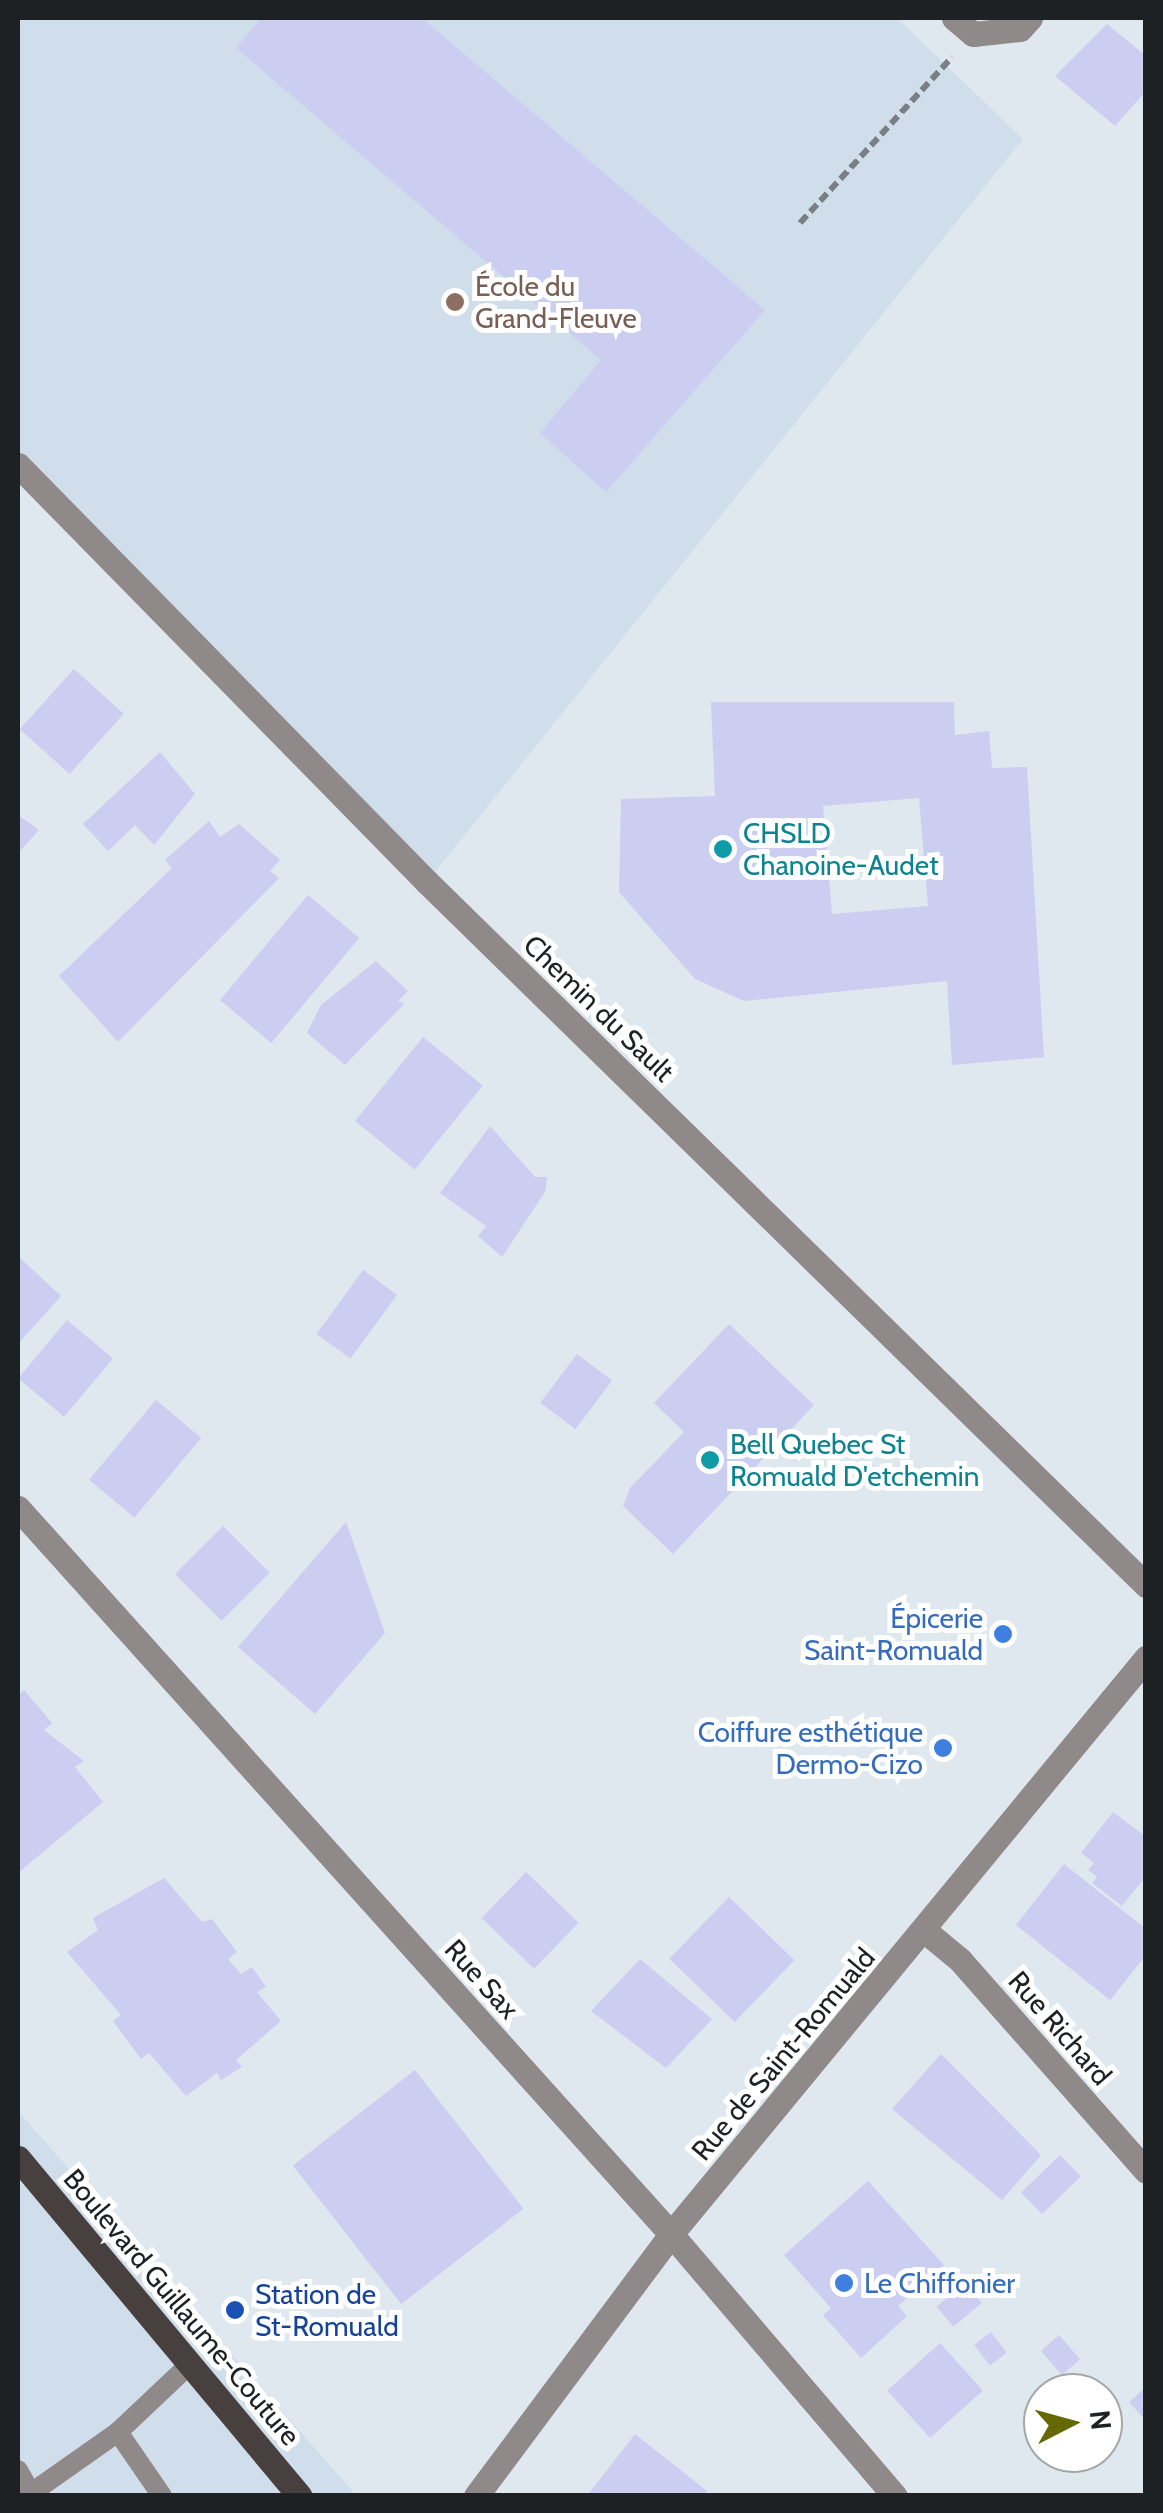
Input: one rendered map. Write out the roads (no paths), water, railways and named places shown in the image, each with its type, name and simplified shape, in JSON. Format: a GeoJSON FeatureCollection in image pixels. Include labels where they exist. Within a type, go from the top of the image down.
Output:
{"type":"FeatureCollection","features":[{"type":"Feature","properties":{"kind":"main road","name":"Boulevard Guillaume-Couture"},"geometry":{"type":"LineString","coordinates":[[18,2158],[300,2496]]}},
{"type":"Feature","properties":{"kind":"street"},"geometry":{"type":"LineString","coordinates":[[963,26],[1020,29],[1030,18]]}},
{"type":"Feature","properties":{"kind":"street","name":"Chemin du Sault"},"geometry":{"type":"LineString","coordinates":[[18,465],[428,882],[1146,1585]]}},
{"type":"Feature","properties":{"kind":"street","name":"Rue Sax"},"geometry":{"type":"LineString","coordinates":[[18,1508],[670,2234],[895,2496]]}},
{"type":"Feature","properties":{"kind":"street","name":"Rue de Saint-Romuald"},"geometry":{"type":"LineString","coordinates":[[476,2496],[670,2234],[925,1931],[1146,1658]]}},
{"type":"Feature","properties":{"kind":"street","name":"Rue Richard"},"geometry":{"type":"LineString","coordinates":[[925,1931],[960,1960],[1146,2171]]}},
{"type":"Feature","properties":{"kind":"lane"},"geometry":{"type":"LineString","coordinates":[[18,2470],[29,2494],[118,2432],[190,2364]]}},
{"type":"Feature","properties":{"kind":"lane"},"geometry":{"type":"LineString","coordinates":[[118,2432],[162,2496]]}},
{"type":"Feature","properties":{"kind":"place","name":"École du Grand-Fleuve"},"geometry":{"type":"Point","coordinates":[455,302]}},
{"type":"Feature","properties":{"kind":"place","name":"CHSLD Chanoine-Audet"},"geometry":{"type":"Point","coordinates":[723,849]}},
{"type":"Feature","properties":{"kind":"place","name":"Bell Quebec St Romuald D'etchemin"},"geometry":{"type":"Point","coordinates":[710,1460]}},
{"type":"Feature","properties":{"kind":"place","name":"Épicerie Saint-Romuald"},"geometry":{"type":"Point","coordinates":[1003,1634]}},
{"type":"Feature","properties":{"kind":"place","name":"Coiffure esthétique Dermo-Cizo"},"geometry":{"type":"Point","coordinates":[943,1748]}},
{"type":"Feature","properties":{"kind":"place","name":"Le Chiffonier"},"geometry":{"type":"Point","coordinates":[844,2283]}},
{"type":"Feature","properties":{"kind":"place","name":"Station de St-Romuald"},"geometry":{"type":"Point","coordinates":[235,2310]}}]}
